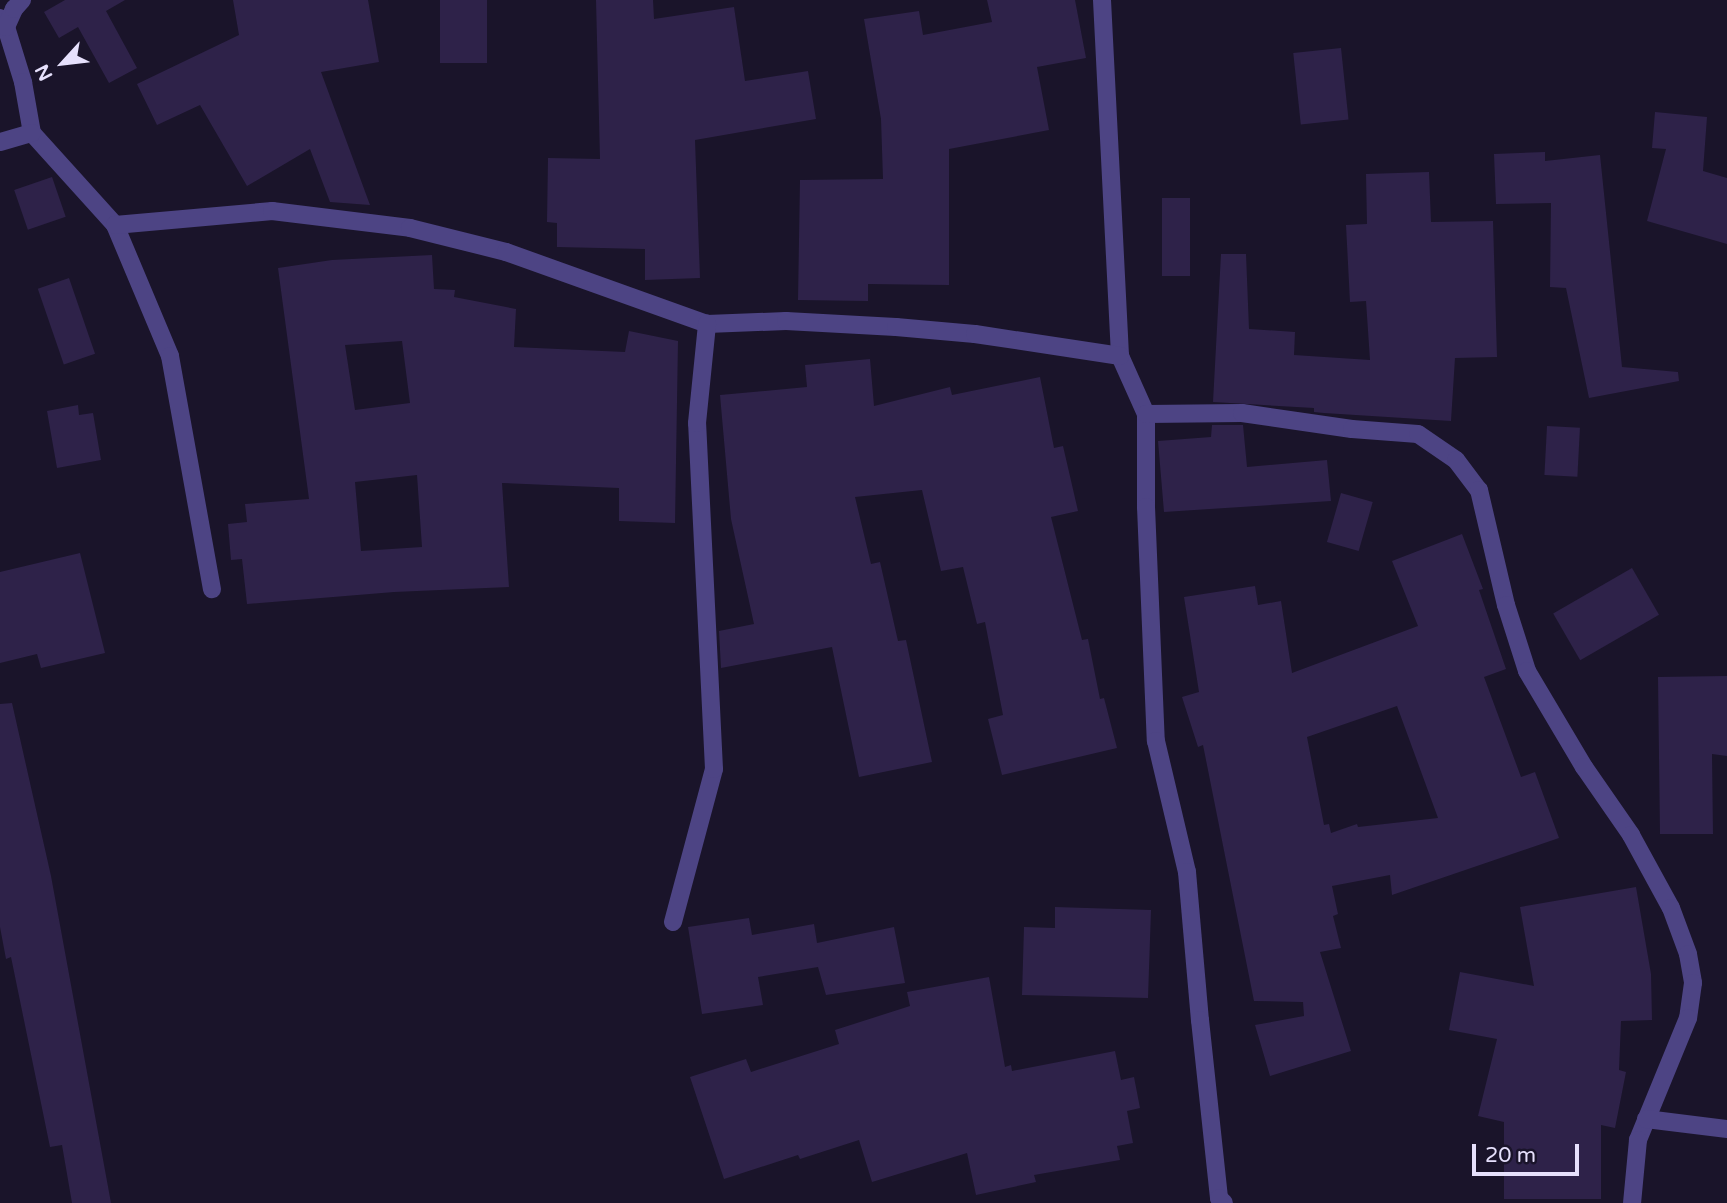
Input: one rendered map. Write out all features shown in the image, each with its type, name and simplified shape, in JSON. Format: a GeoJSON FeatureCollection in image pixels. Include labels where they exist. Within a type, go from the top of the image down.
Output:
{"type":"FeatureCollection","features":[{"type":"Feature","properties":{"kind":"street"},"geometry":{"type":"LineString","coordinates":[[22,0],[3,22],[23,82],[32,132],[115,225],[170,356],[212,589]]}},
{"type":"Feature","properties":{"kind":"street"},"geometry":{"type":"LineString","coordinates":[[1102,0],[1120,356],[1146,414],[1146,507],[1156,741],[1187,872],[1219,1198],[1224,1203]]}},
{"type":"Feature","properties":{"kind":"street"},"geometry":{"type":"LineString","coordinates":[[0,142],[32,132]]}},
{"type":"Feature","properties":{"kind":"street"},"geometry":{"type":"LineString","coordinates":[[115,225],[272,211],[410,228],[506,252],[707,324],[786,321],[897,327],[975,334],[1120,356]]}},
{"type":"Feature","properties":{"kind":"street"},"geometry":{"type":"LineString","coordinates":[[673,922],[714,769],[697,423],[707,324]]}},
{"type":"Feature","properties":{"kind":"street"},"geometry":{"type":"LineString","coordinates":[[1146,414],[1242,413],[1352,429],[1418,434],[1456,460],[1479,490],[1506,604],[1527,671],[1584,767],[1631,835],[1671,908],[1688,954],[1693,982],[1688,1018],[1638,1140],[1632,1203]]}},
{"type":"Feature","properties":{"kind":"street"},"geometry":{"type":"LineString","coordinates":[[1646,1119],[1727,1129]]}},
{"type":"Feature","properties":{"kind":"building"},"geometry":{"type":"Polygon","coordinates":[[[65,0],[125,0],[106,11],[137,68],[109,83],[78,27],[59,38],[44,12],[65,0]]]}},
{"type":"Feature","properties":{"kind":"building"},"geometry":{"type":"Polygon","coordinates":[[[233,0],[368,0],[379,62],[321,72],[370,205],[330,202],[310,149],[247,186],[200,105],[157,125],[137,84],[239,35],[233,0]]]}},
{"type":"Feature","properties":{"kind":"building"},"geometry":{"type":"Polygon","coordinates":[[[440,0],[487,0],[487,63],[440,63],[440,0]]]}},
{"type":"Feature","properties":{"kind":"building"},"geometry":{"type":"Polygon","coordinates":[[[596,0],[653,0],[654,19],[734,7],[745,81],[808,71],[816,119],[695,140],[700,278],[645,280],[645,249],[557,247],[557,223],[547,222],[548,158],[600,159],[596,0]]]}},
{"type":"Feature","properties":{"kind":"building"},"geometry":{"type":"Polygon","coordinates":[[[987,0],[1075,0],[1086,58],[1037,67],[1049,130],[949,149],[949,285],[868,284],[868,301],[798,300],[800,180],[883,179],[881,119],[864,19],[919,11],[923,35],[992,22],[987,0]]]}},
{"type":"Feature","properties":{"kind":"building"},"geometry":{"type":"Polygon","coordinates":[[[1341,48],[1349,120],[1301,125],[1293,53],[1341,48]]]}},
{"type":"Feature","properties":{"kind":"building"},"geometry":{"type":"Polygon","coordinates":[[[1655,112],[1707,117],[1703,171],[1727,178],[1727,244],[1647,221],[1666,149],[1652,148],[1655,112]]]}},
{"type":"Feature","properties":{"kind":"building"},"geometry":{"type":"Polygon","coordinates":[[[1545,152],[1545,161],[1600,155],[1622,367],[1678,372],[1679,381],[1589,398],[1566,288],[1550,287],[1551,203],[1496,204],[1494,154],[1545,152]]]}},
{"type":"Feature","properties":{"kind":"building"},"geometry":{"type":"Polygon","coordinates":[[[1429,172],[1431,222],[1493,221],[1497,357],[1455,358],[1451,421],[1324,413],[1314,412],[1314,408],[1213,402],[1221,254],[1246,254],[1249,329],[1295,332],[1294,355],[1370,360],[1366,301],[1350,302],[1346,225],[1367,224],[1366,174],[1429,172]]]}},
{"type":"Feature","properties":{"kind":"building"},"geometry":{"type":"Polygon","coordinates":[[[52,177],[66,217],[28,230],[14,190],[52,177]]]}},
{"type":"Feature","properties":{"kind":"building"},"geometry":{"type":"Polygon","coordinates":[[[1162,198],[1190,198],[1190,276],[1162,276],[1162,198]]]}},
{"type":"Feature","properties":{"kind":"building"},"geometry":{"type":"Polygon","coordinates":[[[432,255],[434,289],[455,290],[454,297],[516,309],[514,347],[625,352],[629,331],[678,341],[675,523],[619,521],[619,488],[502,483],[509,587],[394,592],[247,604],[242,559],[231,560],[228,524],[247,522],[245,504],[309,499],[278,268],[332,260],[432,255]],[[402,341],[345,345],[355,410],[410,403],[402,341]],[[417,475],[355,482],[361,551],[422,547],[417,475]]]}},
{"type":"Feature","properties":{"kind":"building"},"geometry":{"type":"Polygon","coordinates":[[[69,278],[95,354],[64,364],[38,289],[69,278]]]}},
{"type":"Feature","properties":{"kind":"building"},"geometry":{"type":"Polygon","coordinates":[[[870,359],[874,406],[950,387],[952,395],[1040,377],[1054,448],[1063,446],[1078,511],[1051,517],[1082,640],[1088,639],[1100,699],[1104,698],[1117,748],[1002,775],[988,719],[1003,715],[985,622],[977,624],[963,567],[941,571],[922,490],[855,497],[871,564],[880,562],[898,641],[906,640],[932,762],[859,777],[832,647],[721,668],[719,631],[754,624],[731,519],[720,395],[807,387],[805,365],[870,359]]]}},
{"type":"Feature","properties":{"kind":"building"},"geometry":{"type":"Polygon","coordinates":[[[78,405],[79,415],[93,413],[101,460],[57,468],[47,411],[78,405]]]}},
{"type":"Feature","properties":{"kind":"building"},"geometry":{"type":"Polygon","coordinates":[[[1212,425],[1243,425],[1247,467],[1327,460],[1331,501],[1164,512],[1158,441],[1211,437],[1212,425]]]}},
{"type":"Feature","properties":{"kind":"building"},"geometry":{"type":"Polygon","coordinates":[[[1547,426],[1580,428],[1577,477],[1544,475],[1547,426]]]}},
{"type":"Feature","properties":{"kind":"building"},"geometry":{"type":"Polygon","coordinates":[[[1341,493],[1373,502],[1359,551],[1327,542],[1341,493]]]}},
{"type":"Feature","properties":{"kind":"building"},"geometry":{"type":"Polygon","coordinates":[[[1462,534],[1483,589],[1479,590],[1506,669],[1484,677],[1521,777],[1535,772],[1559,838],[1392,895],[1390,875],[1332,886],[1338,914],[1333,916],[1341,948],[1320,952],[1351,1051],[1270,1076],[1255,1025],[1304,1016],[1303,1002],[1254,1001],[1203,745],[1198,747],[1182,697],[1199,692],[1184,597],[1255,586],[1258,605],[1281,601],[1292,673],[1418,626],[1392,561],[1462,534]],[[1397,706],[1307,737],[1324,825],[1329,824],[1331,833],[1357,824],[1358,827],[1438,818],[1397,706]]]}},
{"type":"Feature","properties":{"kind":"building"},"geometry":{"type":"Polygon","coordinates":[[[80,553],[105,653],[41,668],[37,654],[0,663],[0,572],[80,553]]]}},
{"type":"Feature","properties":{"kind":"building"},"geometry":{"type":"Polygon","coordinates":[[[1632,568],[1659,615],[1580,660],[1553,614],[1632,568]]]}},
{"type":"Feature","properties":{"kind":"building"},"geometry":{"type":"Polygon","coordinates":[[[1727,676],[1727,756],[1712,754],[1713,834],[1660,834],[1658,677],[1727,676]]]}},
{"type":"Feature","properties":{"kind":"building"},"geometry":{"type":"Polygon","coordinates":[[[12,703],[51,876],[111,1203],[72,1203],[62,1145],[50,1147],[11,957],[6,959],[0,927],[0,704],[12,703]]]}},
{"type":"Feature","properties":{"kind":"building"},"geometry":{"type":"Polygon","coordinates":[[[1636,887],[1651,974],[1652,1020],[1621,1021],[1619,1070],[1626,1072],[1615,1128],[1601,1125],[1601,1199],[1504,1199],[1504,1122],[1478,1116],[1497,1039],[1449,1030],[1460,972],[1534,986],[1520,907],[1636,887]]]}},
{"type":"Feature","properties":{"kind":"building"},"geometry":{"type":"Polygon","coordinates":[[[1055,907],[1151,910],[1148,998],[1022,995],[1024,927],[1055,928],[1055,907]]]}},
{"type":"Feature","properties":{"kind":"building"},"geometry":{"type":"Polygon","coordinates":[[[749,918],[752,935],[814,924],[817,943],[894,927],[905,983],[826,995],[818,967],[758,977],[763,1005],[702,1014],[688,927],[749,918]]]}},
{"type":"Feature","properties":{"kind":"building"},"geometry":{"type":"Polygon","coordinates":[[[989,977],[1005,1067],[1011,1065],[1012,1071],[1115,1051],[1121,1080],[1134,1077],[1140,1108],[1127,1111],[1133,1143],[1117,1146],[1120,1160],[1034,1175],[1036,1182],[976,1195],[967,1153],[872,1182],[859,1140],[800,1159],[798,1155],[724,1179],[690,1077],[746,1059],[751,1072],[839,1044],[835,1030],[910,1006],[907,992],[989,977]]]}}]}
